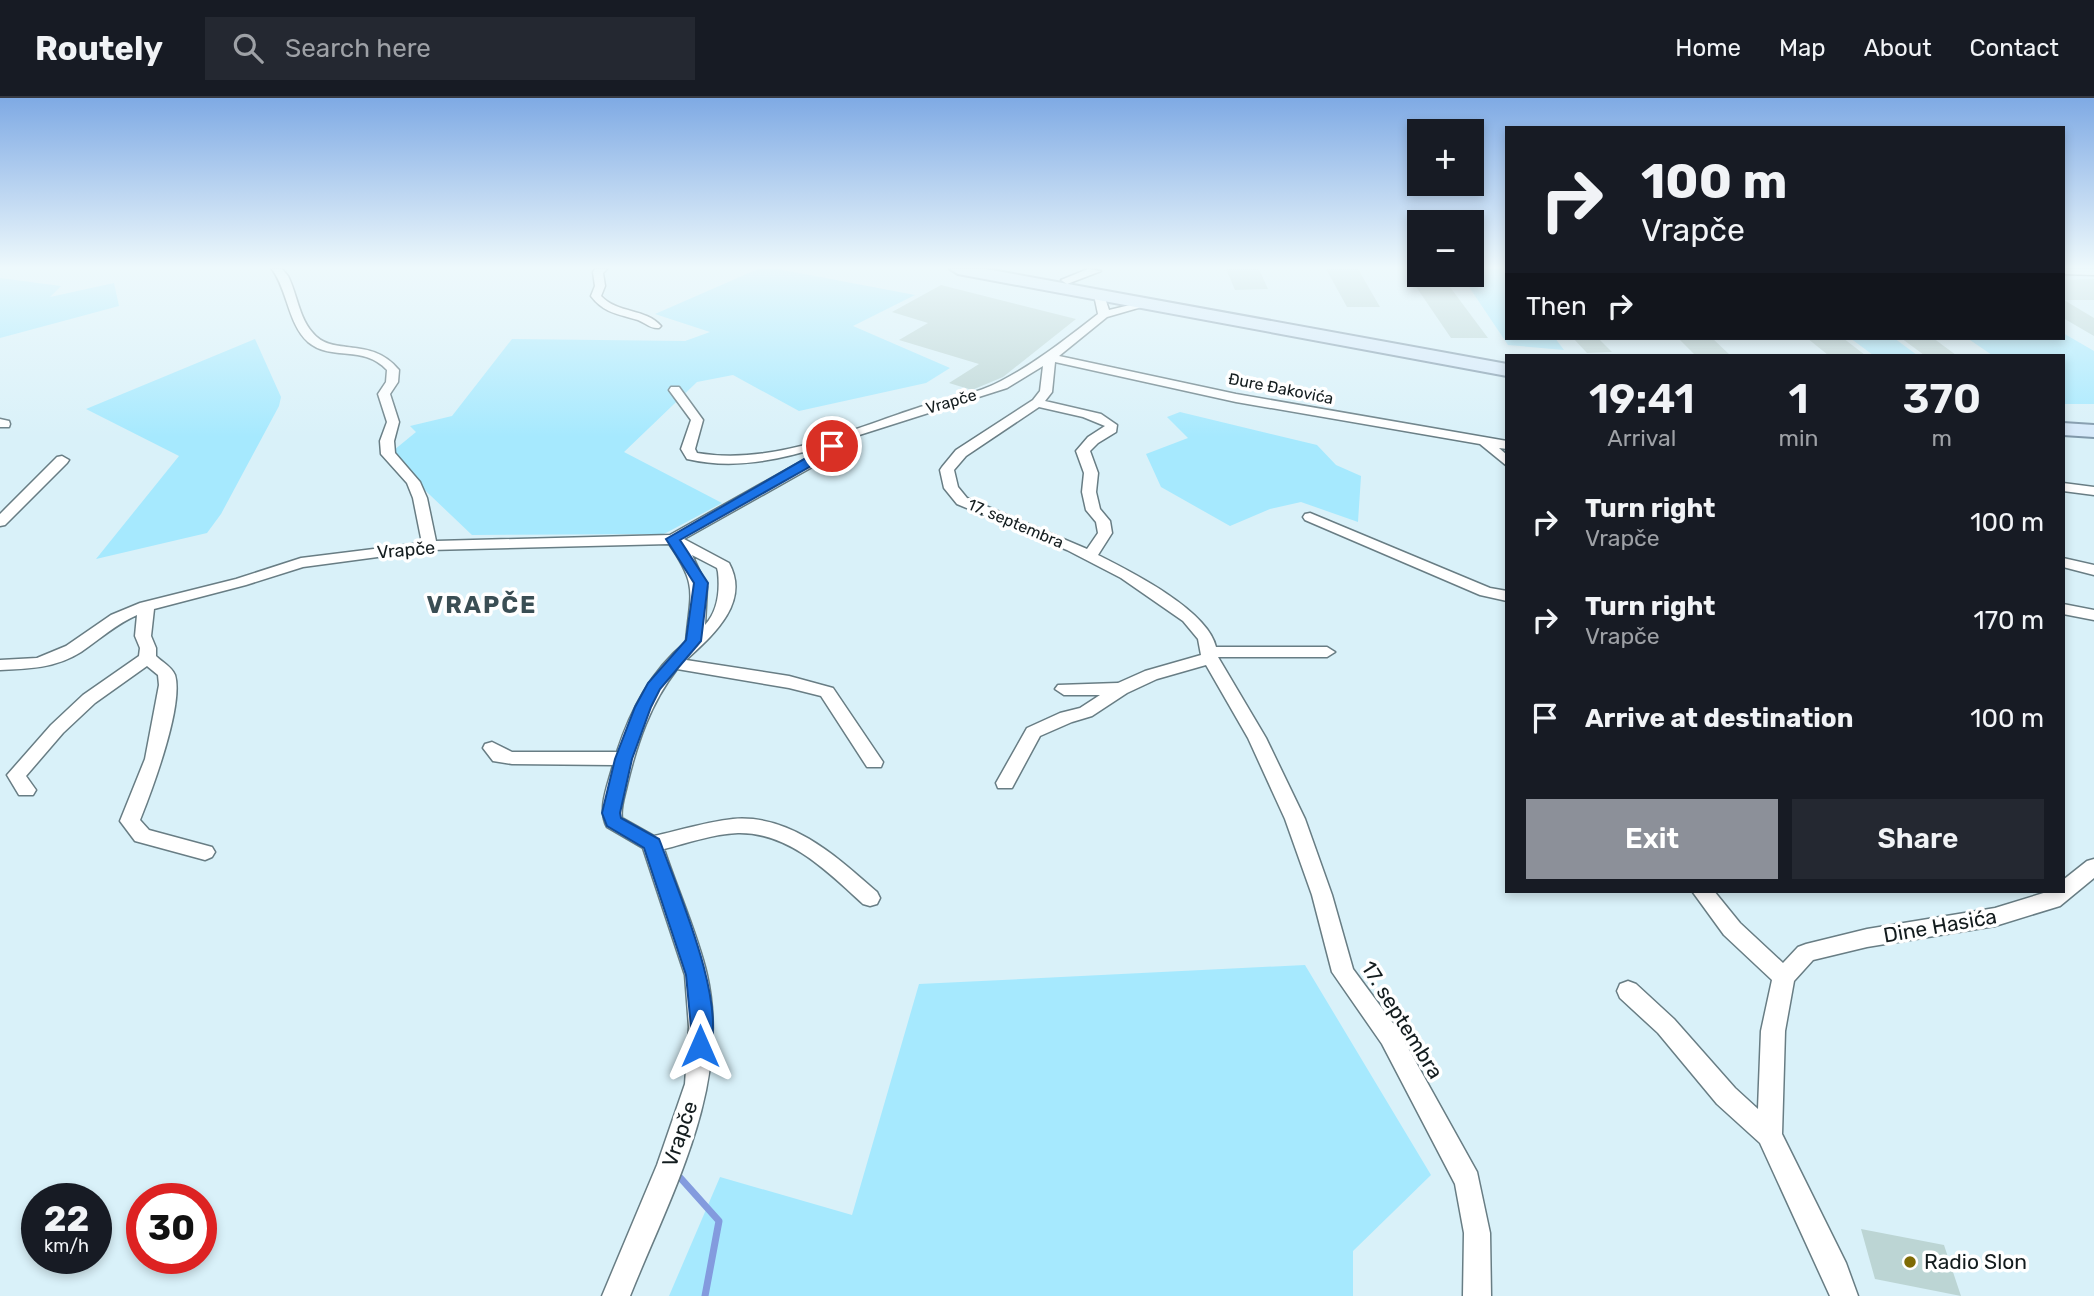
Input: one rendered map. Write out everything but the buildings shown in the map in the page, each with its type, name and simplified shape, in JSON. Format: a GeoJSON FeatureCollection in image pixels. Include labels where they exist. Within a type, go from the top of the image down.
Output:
{"type":"FeatureCollection","features":[{"type":"Feature","properties":{"kind":"main road"},"geometry":{"type":"LineString","coordinates":[[1260,325],[1505,370]]}},
{"type":"Feature","properties":{"kind":"main road"},"geometry":{"type":"LineString","coordinates":[[1322,325],[1505,362]]}},
{"type":"Feature","properties":{"kind":"main road"},"geometry":{"type":"LineString","coordinates":[[2065,416],[2094,417]]}},
{"type":"Feature","properties":{"kind":"main road"},"geometry":{"type":"LineString","coordinates":[[2065,429],[2094,430]]}},
{"type":"Feature","properties":{"kind":"street"},"geometry":{"type":"LineString","coordinates":[[305,325],[310,337],[324,345],[370,352],[381,357],[393,370],[392,382],[384,394],[393,422],[387,441],[388,454],[413,482],[420,498],[430,547]]}},
{"type":"Feature","properties":{"kind":"street"},"geometry":{"type":"LineString","coordinates":[[1089,556],[1104,533],[1103,521],[1093,510],[1089,492],[1091,473],[1083,451],[1093,440],[1111,429],[1111,425],[1104,419],[1057,410],[1037,403],[1046,392],[1050,357],[1090,325]]}},
{"type":"Feature","properties":{"kind":"street","name":"Vrapče"},"geometry":{"type":"LineString","coordinates":[[675,390],[697,420],[688,449],[692,456],[721,461],[755,459],[786,454],[1003,385],[1050,357]]}},
{"type":"Feature","properties":{"kind":"street","name":"Đure Đakovića"},"geometry":{"type":"LineString","coordinates":[[1050,357],[1237,398],[1505,445]]}},
{"type":"Feature","properties":{"kind":"street","name":"17. septembra"},"geometry":{"type":"LineString","coordinates":[[1037,403],[961,453],[947,470],[951,488],[962,501],[1072,547],[1126,575],[1189,618],[1206,638],[1210,655],[1257,738],[1294,819],[1322,895],[1343,972],[1390,1037],[1468,1181],[1477,1233],[1477,1296]]}},
{"type":"Feature","properties":{"kind":"street","name":"Vrapče"},"geometry":{"type":"LineString","coordinates":[[0,665],[39,663],[72,650],[117,618],[146,606],[241,582],[301,563],[430,547],[673,539],[816,459],[848,434]]}},
{"type":"Feature","properties":{"kind":"street"},"geometry":{"type":"LineString","coordinates":[[1485,442],[1505,459]]}},
{"type":"Feature","properties":{"kind":"street"},"geometry":{"type":"LineString","coordinates":[[0,522],[62,460]]}},
{"type":"Feature","properties":{"kind":"street"},"geometry":{"type":"LineString","coordinates":[[2065,487],[2094,491]]}},
{"type":"Feature","properties":{"kind":"street"},"geometry":{"type":"LineString","coordinates":[[1310,517],[1486,593],[1505,596]]}},
{"type":"Feature","properties":{"kind":"street"},"geometry":{"type":"LineString","coordinates":[[673,539],[701,583],[694,641]]}},
{"type":"Feature","properties":{"kind":"street","name":"Vrapče"},"geometry":{"type":"LineString","coordinates":[[617,1296],[670,1165],[697,1084],[701,1027],[696,975],[652,844],[614,822],[611,813],[624,759],[653,687],[694,641],[717,622],[722,612],[727,577],[724,566],[673,539]]}},
{"type":"Feature","properties":{"kind":"street"},"geometry":{"type":"LineString","coordinates":[[2065,563],[2094,570]]}},
{"type":"Feature","properties":{"kind":"street"},"geometry":{"type":"LineString","coordinates":[[146,606],[143,636],[148,648],[147,659]]}},
{"type":"Feature","properties":{"kind":"street"},"geometry":{"type":"LineString","coordinates":[[2065,609],[2094,615]]}},
{"type":"Feature","properties":{"kind":"street"},"geometry":{"type":"LineString","coordinates":[[1005,783],[1033,732],[1066,717],[1086,712],[1121,689],[1151,675],[1210,655],[1327,652]]}},
{"type":"Feature","properties":{"kind":"street"},"geometry":{"type":"LineString","coordinates":[[26,790],[16,775],[57,729],[89,699],[147,659]]}},
{"type":"Feature","properties":{"kind":"street"},"geometry":{"type":"LineString","coordinates":[[147,659],[166,673],[169,685],[154,759],[130,821],[142,836],[205,852]]}},
{"type":"Feature","properties":{"kind":"street"},"geometry":{"type":"LineString","coordinates":[[673,663],[789,682],[827,692],[874,762]]}},
{"type":"Feature","properties":{"kind":"street"},"geometry":{"type":"LineString","coordinates":[[1064,689],[1121,689]]}},
{"type":"Feature","properties":{"kind":"street"},"geometry":{"type":"LineString","coordinates":[[492,748],[500,756],[512,758],[624,759]]}},
{"type":"Feature","properties":{"kind":"street"},"geometry":{"type":"LineString","coordinates":[[652,844],[739,826],[783,833],[839,871],[870,898]]}},
{"type":"Feature","properties":{"kind":"street","name":"Dine Hasića"},"geometry":{"type":"LineString","coordinates":[[2065,890],[2094,867]]}},
{"type":"Feature","properties":{"kind":"street"},"geometry":{"type":"LineString","coordinates":[[1704,893],[1732,929],[1784,977],[1773,1031],[1769,1135]]}},
{"type":"Feature","properties":{"kind":"street","name":"Dine Hasića"},"geometry":{"type":"LineString","coordinates":[[1784,977],[1806,953],[1867,938],[1996,917],[2053,900],[2062,893]]}},
{"type":"Feature","properties":{"kind":"street"},"geometry":{"type":"LineString","coordinates":[[1628,991],[1666,1026],[1726,1096],[1769,1135],[1836,1273],[1844,1296]]}},
{"type":"Feature","properties":{"kind":"shaded area"},"geometry":{"type":"Polygon","coordinates":[[[0,325],[49,325],[0,338],[0,325]]]}},
{"type":"Feature","properties":{"kind":"shaded area"},"geometry":{"type":"Polygon","coordinates":[[[688,325],[855,325],[853,326],[950,368],[926,383],[799,411],[733,375],[697,382],[624,452],[722,503],[664,534],[472,535],[388,455],[416,432],[410,426],[452,416],[512,339],[685,341],[710,332],[688,325]]]}},
{"type":"Feature","properties":{"kind":"shaded area"},"geometry":{"type":"Polygon","coordinates":[[[1495,325],[1505,325],[1505,340],[1556,340],[1564,350],[1508,345],[1495,325]]]}},
{"type":"Feature","properties":{"kind":"shaded area"},"geometry":{"type":"Polygon","coordinates":[[[2065,334],[2094,351],[2094,404],[2065,404],[2065,354],[1991,354],[1970,340],[2065,340],[2065,334]]]}},
{"type":"Feature","properties":{"kind":"shaded area"},"geometry":{"type":"Polygon","coordinates":[[[255,339],[281,397],[279,406],[221,514],[207,533],[96,559],[179,456],[86,409],[255,339]]]}},
{"type":"Feature","properties":{"kind":"shaded area"},"geometry":{"type":"Polygon","coordinates":[[[1853,340],[1897,340],[1916,354],[1872,354],[1853,340]]]}},
{"type":"Feature","properties":{"kind":"shaded area"},"geometry":{"type":"Polygon","coordinates":[[[1180,412],[1317,445],[1336,465],[1361,476],[1358,522],[1301,502],[1270,509],[1230,526],[1161,487],[1146,454],[1188,438],[1167,417],[1180,412]]]}},
{"type":"Feature","properties":{"kind":"shaded area"},"geometry":{"type":"Polygon","coordinates":[[[1305,965],[1431,1175],[1353,1251],[1353,1296],[669,1296],[720,1177],[852,1215],[919,984],[1305,965]]]}},
{"type":"Feature","properties":{"kind":"waterway"},"geometry":{"type":"LineString","coordinates":[[676,1173],[719,1221],[705,1296]]}},
{"type":"Feature","properties":{"kind":"place","name":"Radio Slon"},"geometry":{"type":"Point","coordinates":[1910,1262]}},
{"type":"Feature","properties":{"kind":"district","name":"VRAPČE"},"geometry":{"type":"Point","coordinates":[482,605]}},
{"type":"Feature","properties":{"kind":"route"},"geometry":{"type":"LineString","coordinates":[[700,1046],[696,975],[652,844],[614,822],[611,813],[624,759],[643,707],[653,687],[694,641],[701,583],[673,539],[816,459],[832,446]]}}]}
